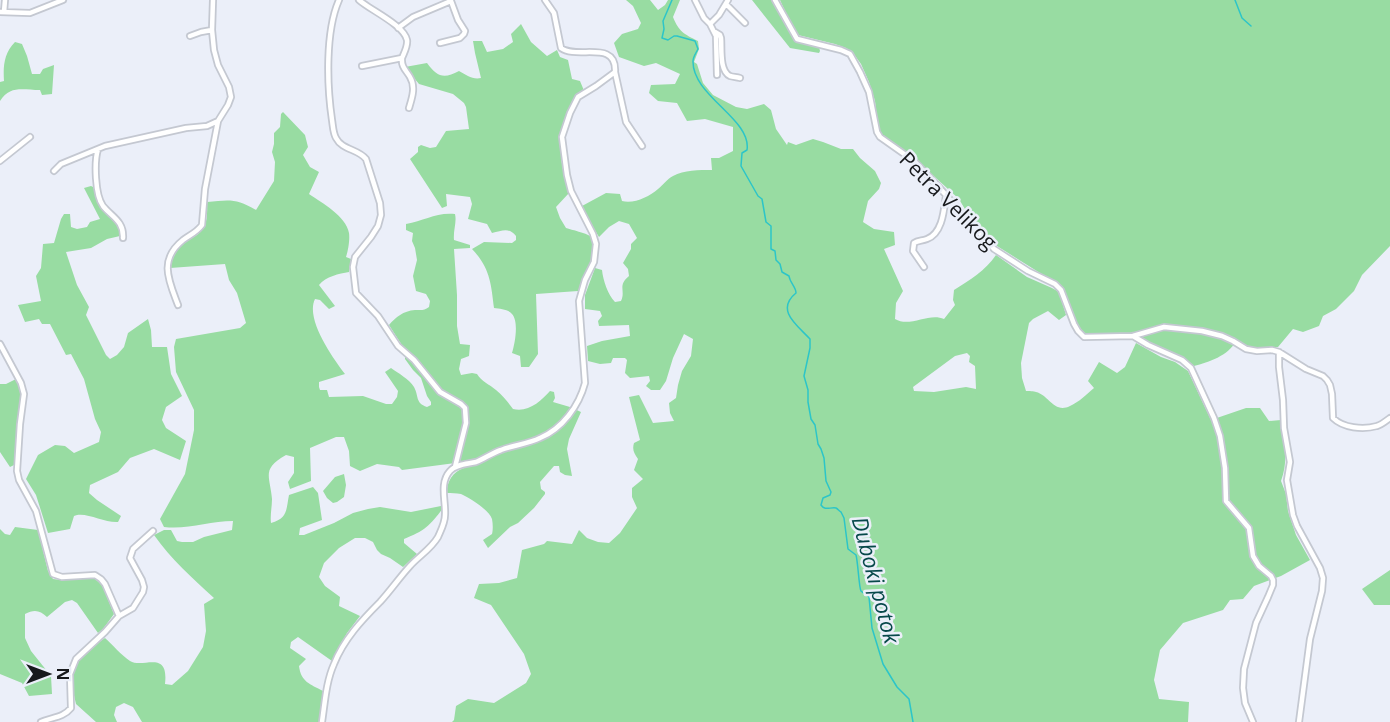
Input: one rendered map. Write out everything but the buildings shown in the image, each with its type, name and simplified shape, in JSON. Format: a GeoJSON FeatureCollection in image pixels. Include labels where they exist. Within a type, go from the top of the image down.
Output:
{"type":"FeatureCollection","features":[{"type":"Feature","properties":{"kind":"street"},"geometry":{"type":"LineString","coordinates":[[5,0],[2,12],[30,13],[63,0]]}},
{"type":"Feature","properties":{"kind":"street"},"geometry":{"type":"LineString","coordinates":[[178,305],[167,276],[167,266],[177,245],[202,225],[204,189],[218,121],[228,105],[231,94],[230,87],[215,58],[212,30],[213,0]]}},
{"type":"Feature","properties":{"kind":"street"},"geometry":{"type":"LineString","coordinates":[[339,0],[333,14],[330,55],[329,100],[334,135],[340,143],[363,154],[381,209],[380,220],[375,232],[355,257],[353,267],[356,293],[378,316],[398,346],[414,360],[440,392],[465,408],[466,423],[456,467]]}},
{"type":"Feature","properties":{"kind":"street"},"geometry":{"type":"LineString","coordinates":[[359,0],[398,28],[407,40],[401,64],[413,85],[409,108]]}},
{"type":"Feature","properties":{"kind":"street"},"geometry":{"type":"LineString","coordinates":[[546,0],[554,13],[561,48],[564,51],[596,52],[612,57],[616,64],[615,72],[626,122],[642,146]]}},
{"type":"Feature","properties":{"kind":"street"},"geometry":{"type":"LineString","coordinates":[[695,0],[704,18],[721,37],[725,72],[740,78]]}},
{"type":"Feature","properties":{"kind":"street","name":"Petra Velikog"},"geometry":{"type":"LineString","coordinates":[[775,0],[797,39],[850,54],[869,92],[880,137],[914,161],[994,249],[1061,290],[1074,324],[1084,337],[1133,336],[1164,327],[1202,331],[1222,336],[1245,349],[1279,352],[1306,369],[1323,376],[1330,385],[1333,418],[1338,423],[1348,426],[1378,426],[1390,418]]}},
{"type":"Feature","properties":{"kind":"street"},"geometry":{"type":"LineString","coordinates":[[398,28],[418,15],[452,1],[458,20],[465,31],[460,38],[440,43]]}},
{"type":"Feature","properties":{"kind":"street"},"geometry":{"type":"LineString","coordinates":[[710,24],[727,2],[745,23]]}},
{"type":"Feature","properties":{"kind":"street"},"geometry":{"type":"LineString","coordinates":[[190,36],[212,30]]}},
{"type":"Feature","properties":{"kind":"street"},"geometry":{"type":"LineString","coordinates":[[715,32],[717,75]]}},
{"type":"Feature","properties":{"kind":"street"},"geometry":{"type":"LineString","coordinates":[[362,66],[402,58]]}},
{"type":"Feature","properties":{"kind":"street"},"geometry":{"type":"LineString","coordinates":[[322,722],[326,692],[334,662],[354,630],[436,540],[444,522],[444,486],[450,471],[500,451],[533,441],[551,432],[573,409],[583,391],[585,383],[579,301],[585,280],[594,262],[596,244],[571,191],[562,137],[567,119],[578,97],[615,72]]}},
{"type":"Feature","properties":{"kind":"street"},"geometry":{"type":"LineString","coordinates":[[54,171],[61,164],[98,148],[186,128],[207,126],[218,121]]}},
{"type":"Feature","properties":{"kind":"street"},"geometry":{"type":"LineString","coordinates":[[0,161],[30,137]]}},
{"type":"Feature","properties":{"kind":"street"},"geometry":{"type":"LineString","coordinates":[[98,148],[96,158],[98,193],[102,204],[118,219],[124,232],[123,237]]}},
{"type":"Feature","properties":{"kind":"street"},"geometry":{"type":"LineString","coordinates":[[924,267],[913,250],[914,243],[927,239],[937,231],[944,213],[946,195]]}},
{"type":"Feature","properties":{"kind":"street","name":"Petra Velikog"},"geometry":{"type":"LineString","coordinates":[[1133,336],[1182,360],[1191,368],[1220,436],[1225,468],[1226,501],[1249,528],[1253,556],[1273,580],[1256,624],[1244,669],[1245,703],[1253,722]]}},
{"type":"Feature","properties":{"kind":"street"},"geometry":{"type":"LineString","coordinates":[[0,344],[21,383],[24,394],[17,471],[19,480],[36,511],[53,574],[62,577],[95,575],[105,584],[119,616]]}},
{"type":"Feature","properties":{"kind":"street"},"geometry":{"type":"LineString","coordinates":[[1279,352],[1284,428],[1290,462],[1287,480],[1293,515],[1323,578],[1310,639],[1299,722]]}},
{"type":"Feature","properties":{"kind":"street"},"geometry":{"type":"LineString","coordinates":[[41,722],[63,715],[71,708],[70,674],[76,659],[119,616],[133,608],[143,592],[142,580],[130,558],[133,549],[153,531]]}},
{"type":"Feature","properties":{"kind":"green space"},"geometry":{"type":"Polygon","coordinates":[[[626,0],[650,0],[658,10],[668,0],[680,0],[673,17],[683,32],[698,41],[699,49],[694,62],[697,64],[703,83],[713,95],[736,107],[747,109],[764,104],[771,110],[776,129],[787,145],[788,142],[796,145],[813,139],[841,149],[853,149],[875,171],[881,183],[879,189],[868,201],[863,222],[874,229],[894,232],[895,245],[884,249],[903,291],[896,303],[895,319],[907,322],[932,317],[944,319],[955,305],[954,290],[982,270],[996,255],[1027,277],[1059,292],[1066,315],[1059,320],[1048,311],[1029,323],[1021,363],[1026,391],[1041,394],[1060,408],[1070,406],[1094,388],[1088,381],[1099,362],[1117,373],[1125,367],[1136,343],[1188,371],[1211,420],[1246,408],[1260,408],[1269,421],[1281,420],[1285,458],[1281,481],[1296,535],[1310,560],[1281,576],[1254,586],[1243,599],[1230,600],[1223,610],[1183,623],[1160,650],[1154,680],[1159,699],[1189,702],[1188,722],[452,722],[456,706],[468,699],[494,703],[526,683],[531,674],[524,654],[491,605],[474,598],[479,584],[499,583],[517,578],[522,550],[544,544],[547,541],[572,544],[579,530],[587,538],[609,543],[620,533],[637,508],[632,497],[632,488],[643,479],[634,470],[638,459],[633,445],[640,440],[629,397],[639,395],[653,423],[674,421],[669,403],[676,398],[682,371],[691,356],[693,339],[684,334],[666,381],[660,390],[651,390],[646,386],[650,381],[649,376],[630,378],[625,373],[627,360],[625,358],[613,358],[611,363],[600,364],[588,361],[587,346],[630,336],[629,325],[599,326],[598,321],[602,316],[600,311],[585,309],[585,295],[595,268],[602,270],[612,299],[615,302],[621,301],[623,283],[629,276],[628,269],[623,263],[631,249],[631,244],[637,238],[629,224],[619,221],[599,237],[582,206],[606,193],[620,194],[622,201],[631,202],[641,199],[677,174],[712,170],[711,158],[719,158],[733,151],[733,127],[705,119],[687,121],[677,103],[658,101],[649,93],[651,85],[675,84],[680,74],[656,63],[644,66],[619,57],[614,43],[622,34],[638,29],[641,23],[633,6],[626,0]],[[967,353],[955,356],[913,387],[914,391],[934,392],[966,387],[976,389],[975,366],[969,362],[970,356],[967,353]]]}},
{"type":"Feature","properties":{"kind":"green space"},"geometry":{"type":"Polygon","coordinates":[[[752,0],[773,0],[796,41],[819,47],[819,53],[790,48],[752,0]]]}},
{"type":"Feature","properties":{"kind":"green space"},"geometry":{"type":"Polygon","coordinates":[[[780,0],[1390,0],[1390,246],[1362,275],[1354,291],[1336,309],[1323,316],[1319,326],[1303,332],[1293,329],[1278,347],[1250,347],[1236,341],[1223,354],[1194,366],[1131,333],[1083,334],[1062,290],[1056,283],[997,246],[966,211],[959,199],[915,159],[883,137],[878,128],[875,101],[869,82],[853,53],[835,44],[798,35],[780,0]]]}},
{"type":"Feature","properties":{"kind":"green space"},"geometry":{"type":"Polygon","coordinates":[[[521,24],[531,42],[547,56],[557,50],[560,57],[568,60],[572,79],[580,81],[585,93],[573,110],[563,134],[561,153],[569,193],[556,207],[566,228],[590,236],[593,240],[590,263],[578,291],[536,294],[538,354],[529,367],[521,367],[520,356],[512,353],[516,333],[514,318],[508,311],[494,308],[489,276],[483,263],[472,249],[484,242],[512,243],[516,240],[516,236],[508,231],[492,233],[487,224],[468,219],[472,204],[470,197],[446,194],[447,206],[442,208],[410,159],[418,152],[418,147],[421,145],[436,147],[446,131],[469,129],[466,107],[453,94],[419,84],[405,67],[427,63],[441,75],[445,76],[459,71],[472,78],[481,78],[473,41],[482,41],[487,52],[503,49],[513,42],[511,34],[521,24]]]}},
{"type":"Feature","properties":{"kind":"green space"},"geometry":{"type":"Polygon","coordinates":[[[15,42],[22,44],[32,74],[40,74],[43,69],[54,65],[52,94],[42,95],[40,90],[13,90],[0,101],[0,82],[4,81],[5,60],[15,42]]]}},
{"type":"Feature","properties":{"kind":"green space"},"geometry":{"type":"Polygon","coordinates":[[[283,112],[305,135],[308,147],[303,155],[310,167],[319,172],[309,194],[338,216],[349,233],[346,257],[351,259],[349,272],[329,277],[319,285],[335,306],[329,309],[320,300],[315,299],[313,307],[314,317],[322,338],[345,374],[319,382],[320,390],[327,390],[329,397],[363,396],[392,404],[398,391],[385,372],[391,368],[412,384],[421,403],[427,407],[431,405],[421,378],[405,359],[405,350],[389,325],[403,313],[429,307],[430,301],[426,294],[416,291],[413,276],[417,260],[412,241],[413,233],[406,230],[406,224],[436,215],[455,214],[454,240],[470,245],[470,248],[454,249],[457,326],[460,344],[470,345],[469,356],[461,359],[459,369],[461,375],[477,374],[513,409],[529,408],[550,391],[554,392],[553,402],[581,412],[567,449],[572,476],[565,475],[560,472],[559,466],[554,466],[540,482],[545,494],[534,508],[488,548],[483,540],[492,534],[493,523],[487,512],[465,496],[446,493],[451,478],[464,468],[463,462],[402,470],[399,467],[377,464],[360,471],[350,466],[349,451],[344,437],[336,437],[310,448],[311,481],[290,489],[288,482],[294,473],[294,457],[286,455],[270,469],[271,523],[283,516],[289,495],[313,487],[318,493],[322,520],[300,528],[299,535],[368,509],[380,507],[411,512],[441,506],[443,508],[426,527],[404,539],[404,543],[417,554],[403,567],[381,554],[373,542],[365,538],[355,538],[339,548],[324,563],[319,577],[325,586],[340,597],[339,606],[360,616],[347,633],[332,661],[298,637],[291,642],[290,648],[306,659],[299,666],[302,676],[307,682],[323,691],[319,722],[142,722],[133,707],[124,703],[116,707],[114,715],[117,722],[96,722],[76,704],[72,679],[79,660],[105,638],[130,661],[159,663],[165,673],[165,684],[172,685],[188,671],[203,647],[206,631],[204,604],[214,598],[190,576],[154,535],[164,530],[171,530],[177,541],[193,542],[232,530],[233,521],[173,528],[164,527],[160,519],[185,474],[194,430],[194,410],[176,372],[174,347],[176,339],[240,328],[246,323],[225,264],[170,268],[180,247],[204,227],[207,218],[207,202],[232,201],[243,203],[256,210],[274,181],[275,162],[272,152],[274,133],[280,127],[283,112]]]}},
{"type":"Feature","properties":{"kind":"green space"},"geometry":{"type":"Polygon","coordinates":[[[91,186],[95,188],[104,211],[116,223],[120,236],[107,239],[91,248],[66,252],[77,285],[89,307],[86,315],[110,359],[124,347],[128,333],[148,319],[152,347],[167,347],[171,374],[182,396],[166,407],[162,420],[166,428],[186,441],[180,460],[154,449],[130,458],[118,472],[90,485],[89,493],[121,516],[118,522],[78,515],[74,516],[70,529],[48,533],[36,495],[26,479],[38,455],[55,445],[65,446],[74,453],[99,442],[101,432],[84,379],[71,354],[66,355],[50,324],[42,324],[39,319],[25,322],[18,305],[41,301],[36,276],[41,268],[43,244],[54,243],[64,214],[70,214],[71,227],[77,229],[87,227],[90,222],[100,219],[84,188],[91,186]]]}},
{"type":"Feature","properties":{"kind":"green space"},"geometry":{"type":"Polygon","coordinates":[[[16,379],[21,390],[21,403],[14,465],[10,467],[0,452],[0,384],[16,379]]]}},
{"type":"Feature","properties":{"kind":"green space"},"geometry":{"type":"Polygon","coordinates":[[[344,474],[346,485],[344,497],[333,503],[323,491],[335,477],[344,474]]]}},
{"type":"Feature","properties":{"kind":"green space"},"geometry":{"type":"Polygon","coordinates":[[[15,527],[38,530],[48,571],[53,579],[94,578],[102,585],[114,614],[98,633],[77,603],[72,600],[65,602],[47,617],[37,611],[25,614],[25,638],[31,651],[51,676],[52,694],[29,696],[22,683],[0,674],[0,529],[10,535],[15,527]]]}},
{"type":"Feature","properties":{"kind":"green space"},"geometry":{"type":"Polygon","coordinates":[[[1390,570],[1390,605],[1374,605],[1362,589],[1390,570]]]}},
{"type":"Feature","properties":{"kind":"waterway","name":"Duboki potok"},"geometry":{"type":"LineString","coordinates":[[672,0],[663,21],[662,38],[668,40],[677,36],[695,41],[698,49],[693,60],[695,74],[711,96],[741,128],[746,139],[747,150],[742,153],[741,166],[762,199],[766,222],[771,226],[771,249],[775,251],[776,260],[782,272],[789,276],[796,291],[788,305],[790,317],[810,339],[804,376],[811,419],[815,425],[818,444],[824,458],[826,481],[831,492],[823,498],[821,505],[826,508],[836,508],[844,518],[848,549],[856,555],[861,591],[869,597],[872,628],[883,664],[897,687],[909,699],[913,722]]}},
{"type":"Feature","properties":{"kind":"waterway"},"geometry":{"type":"LineString","coordinates":[[1235,0],[1242,18],[1251,26]]}}]}
